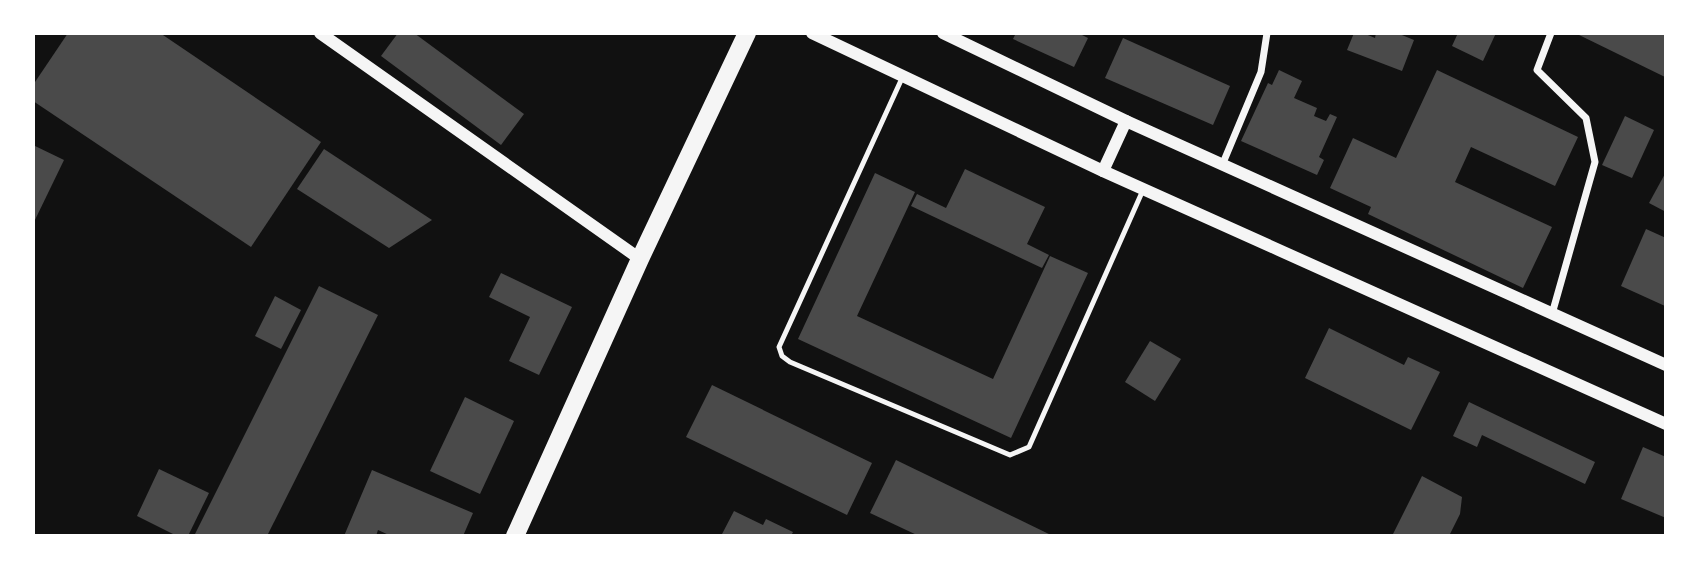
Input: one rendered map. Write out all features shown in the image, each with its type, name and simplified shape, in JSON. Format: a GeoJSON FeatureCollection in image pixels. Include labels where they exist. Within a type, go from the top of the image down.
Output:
{"type":"FeatureCollection","features":[{"type":"Feature","properties":{"kind":"main road"},"geometry":{"type":"LineString","coordinates":[[515,536],[640,259],[747,33]]}},
{"type":"Feature","properties":{"kind":"street"},"geometry":{"type":"LineString","coordinates":[[320,33],[640,259]]}},
{"type":"Feature","properties":{"kind":"street"},"geometry":{"type":"LineString","coordinates":[[812,33],[1103,171],[1666,424]]}},
{"type":"Feature","properties":{"kind":"street"},"geometry":{"type":"LineString","coordinates":[[943,33],[1126,121],[1666,365]]}},
{"type":"Feature","properties":{"kind":"street"},"geometry":{"type":"LineString","coordinates":[[1223,163],[1261,72],[1267,33]]}},
{"type":"Feature","properties":{"kind":"street"},"geometry":{"type":"LineString","coordinates":[[1551,33],[1537,70],[1586,118],[1595,162],[1552,314]]}},
{"type":"Feature","properties":{"kind":"street"},"geometry":{"type":"LineString","coordinates":[[1103,171],[1126,121]]}},
{"type":"Feature","properties":{"kind":"lane"},"geometry":{"type":"LineString","coordinates":[[903,76],[779,347],[782,356],[790,362],[1010,455],[1019,453],[1029,447],[1144,189]]}},
{"type":"Feature","properties":{"kind":"building"},"geometry":{"type":"Polygon","coordinates":[[[68,33],[160,33],[321,142],[251,247],[33,101],[33,85],[68,33]]]}},
{"type":"Feature","properties":{"kind":"building"},"geometry":{"type":"Polygon","coordinates":[[[398,33],[414,33],[524,114],[501,145],[381,56],[398,33]]]}},
{"type":"Feature","properties":{"kind":"building"},"geometry":{"type":"Polygon","coordinates":[[[1016,33],[1078,33],[1088,38],[1074,67],[1013,39],[1016,33]]]}},
{"type":"Feature","properties":{"kind":"building"},"geometry":{"type":"Polygon","coordinates":[[[1354,33],[1375,38],[1376,33],[1397,33],[1414,40],[1402,71],[1347,50],[1354,33]]]}},
{"type":"Feature","properties":{"kind":"building"},"geometry":{"type":"Polygon","coordinates":[[[1458,33],[1496,33],[1483,61],[1452,46],[1458,33]]]}},
{"type":"Feature","properties":{"kind":"building"},"geometry":{"type":"Polygon","coordinates":[[[1575,33],[1666,33],[1665,77],[1575,33]]]}},
{"type":"Feature","properties":{"kind":"building"},"geometry":{"type":"Polygon","coordinates":[[[1123,38],[1230,86],[1213,125],[1105,78],[1123,38]]]}},
{"type":"Feature","properties":{"kind":"building"},"geometry":{"type":"Polygon","coordinates":[[[1279,70],[1302,81],[1294,98],[1317,108],[1314,116],[1326,121],[1330,114],[1337,117],[1319,157],[1324,160],[1317,175],[1241,141],[1268,83],[1272,85],[1279,70]]]}},
{"type":"Feature","properties":{"kind":"building"},"geometry":{"type":"Polygon","coordinates":[[[1437,70],[1578,137],[1555,186],[1471,147],[1455,182],[1552,227],[1523,288],[1368,214],[1371,207],[1330,188],[1353,138],[1396,158],[1437,70]]]}},
{"type":"Feature","properties":{"kind":"building"},"geometry":{"type":"Polygon","coordinates":[[[1625,116],[1654,130],[1632,178],[1602,165],[1625,116]]]}},
{"type":"Feature","properties":{"kind":"building"},"geometry":{"type":"Polygon","coordinates":[[[33,145],[64,160],[33,224],[33,145]]]}},
{"type":"Feature","properties":{"kind":"building"},"geometry":{"type":"Polygon","coordinates":[[[324,149],[432,220],[389,248],[297,189],[324,149]]]}},
{"type":"Feature","properties":{"kind":"building"},"geometry":{"type":"Polygon","coordinates":[[[965,169],[1045,207],[1027,244],[1049,255],[1042,268],[911,206],[917,194],[946,208],[965,169]]]}},
{"type":"Feature","properties":{"kind":"building"},"geometry":{"type":"Polygon","coordinates":[[[1666,172],[1666,212],[1649,203],[1666,172]]]}},
{"type":"Feature","properties":{"kind":"building"},"geometry":{"type":"Polygon","coordinates":[[[875,173],[915,192],[857,316],[993,379],[1050,256],[1088,273],[1011,438],[798,339],[875,173]]]}},
{"type":"Feature","properties":{"kind":"building"},"geometry":{"type":"Polygon","coordinates":[[[1646,229],[1666,238],[1665,306],[1621,286],[1646,229]]]}},
{"type":"Feature","properties":{"kind":"building"},"geometry":{"type":"Polygon","coordinates":[[[501,273],[572,307],[539,375],[509,361],[530,317],[489,297],[501,273]]]}},
{"type":"Feature","properties":{"kind":"building"},"geometry":{"type":"Polygon","coordinates":[[[319,286],[378,315],[267,536],[194,536],[319,286]]]}},
{"type":"Feature","properties":{"kind":"building"},"geometry":{"type":"Polygon","coordinates":[[[275,296],[301,310],[281,349],[255,336],[275,296]]]}},
{"type":"Feature","properties":{"kind":"building"},"geometry":{"type":"Polygon","coordinates":[[[1329,328],[1404,365],[1408,357],[1440,372],[1411,430],[1305,378],[1329,328]]]}},
{"type":"Feature","properties":{"kind":"building"},"geometry":{"type":"Polygon","coordinates":[[[1150,341],[1181,359],[1155,401],[1125,382],[1150,341]]]}},
{"type":"Feature","properties":{"kind":"building"},"geometry":{"type":"Polygon","coordinates":[[[712,385],[872,463],[847,515],[686,437],[712,385]]]}},
{"type":"Feature","properties":{"kind":"building"},"geometry":{"type":"Polygon","coordinates":[[[465,397],[514,421],[480,494],[430,471],[465,397]]]}},
{"type":"Feature","properties":{"kind":"building"},"geometry":{"type":"Polygon","coordinates":[[[1469,402],[1595,462],[1585,484],[1482,435],[1477,447],[1453,436],[1469,402]]]}},
{"type":"Feature","properties":{"kind":"building"},"geometry":{"type":"Polygon","coordinates":[[[1643,447],[1666,457],[1666,518],[1621,499],[1643,447]]]}},
{"type":"Feature","properties":{"kind":"building"},"geometry":{"type":"Polygon","coordinates":[[[896,460],[1053,536],[919,536],[870,513],[896,460]]]}},
{"type":"Feature","properties":{"kind":"building"},"geometry":{"type":"Polygon","coordinates":[[[159,469],[209,493],[188,536],[177,536],[137,516],[159,469]]]}},
{"type":"Feature","properties":{"kind":"building"},"geometry":{"type":"Polygon","coordinates":[[[372,470],[473,513],[463,536],[391,536],[378,530],[376,536],[344,536],[372,470]]]}},
{"type":"Feature","properties":{"kind":"building"},"geometry":{"type":"Polygon","coordinates":[[[1422,476],[1462,497],[1460,514],[1449,536],[1392,536],[1422,476]]]}},
{"type":"Feature","properties":{"kind":"building"},"geometry":{"type":"Polygon","coordinates":[[[734,511],[763,525],[766,519],[793,532],[791,536],[721,536],[734,511]]]}}]}
